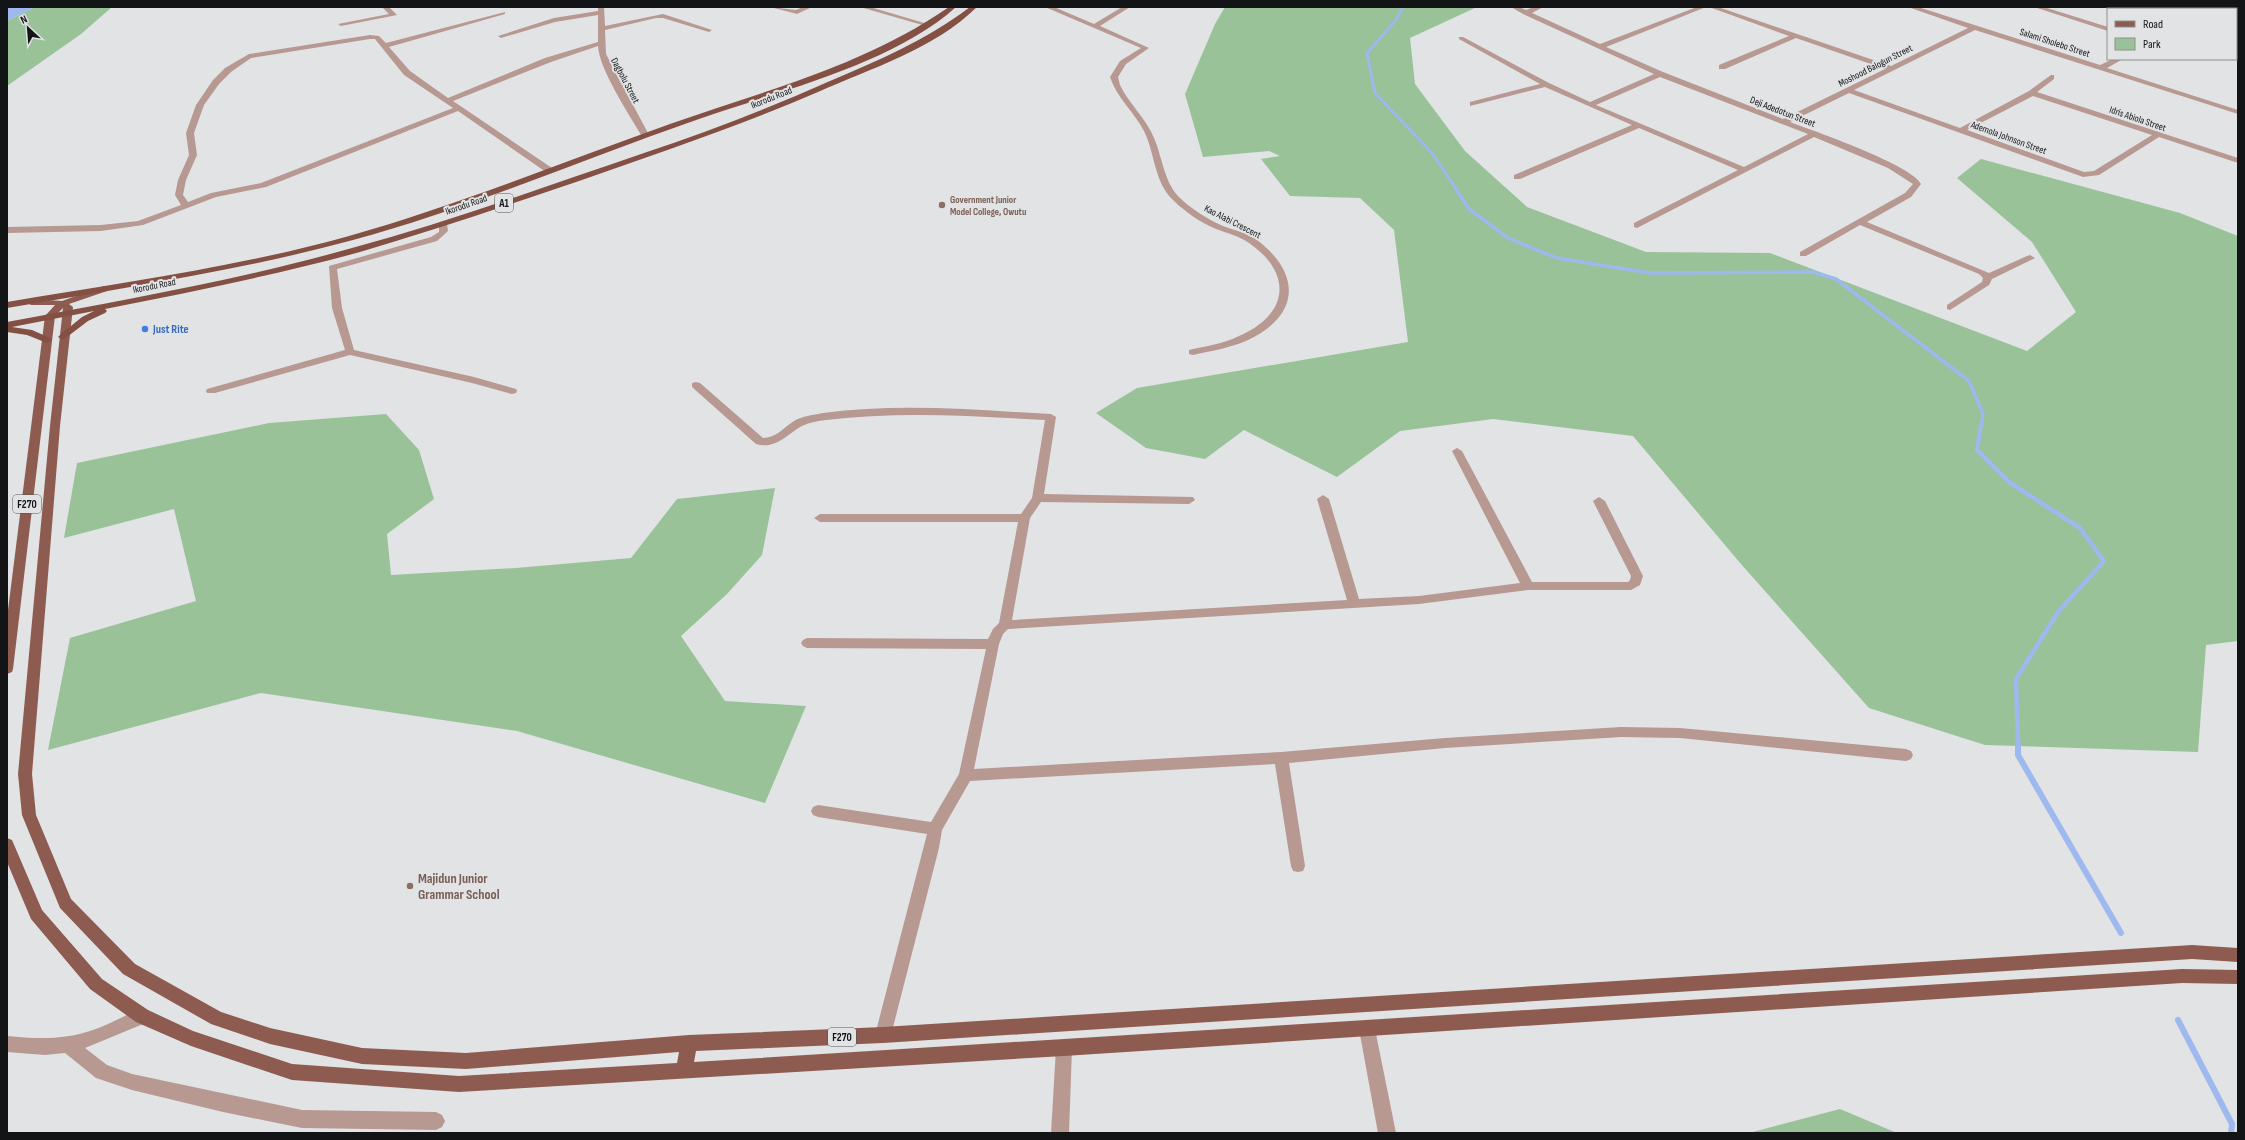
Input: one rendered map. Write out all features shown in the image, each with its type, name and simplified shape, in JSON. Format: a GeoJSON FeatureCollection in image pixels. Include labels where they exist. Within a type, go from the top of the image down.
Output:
{"type":"FeatureCollection","features":[{"type":"Feature","properties":{"kind":"highway","name":"Ikorodu Road"},"geometry":{"type":"LineString","coordinates":[[7,305],[228,266],[323,246],[440,210],[645,135],[844,67],[897,43],[928,25],[953,7]]}},
{"type":"Feature","properties":{"kind":"highway","name":"Ikorodu Road"},"geometry":{"type":"LineString","coordinates":[[7,325],[127,302],[294,266],[443,224],[660,150],[772,109],[908,50],[945,29],[974,7]]}},
{"type":"Feature","properties":{"kind":"highway"},"geometry":{"type":"LineString","coordinates":[[63,337],[85,319],[127,302]]}},
{"type":"Feature","properties":{"kind":"highway"},"geometry":{"type":"LineString","coordinates":[[7,329],[29,332],[48,340]]}},
{"type":"Feature","properties":{"kind":"main road"},"geometry":{"type":"LineString","coordinates":[[50,316],[54,310],[63,304],[107,288]]}},
{"type":"Feature","properties":{"kind":"main road"},"geometry":{"type":"LineString","coordinates":[[19,303],[42,301],[63,304],[68,307],[68,313]]}},
{"type":"Feature","properties":{"kind":"main road","name":"F270"},"geometry":{"type":"LineString","coordinates":[[68,313],[63,337],[25,774],[29,815],[65,903],[129,969],[216,1018],[270,1036],[362,1056],[466,1061],[690,1043],[883,1035],[2192,952],[2238,955]]}},
{"type":"Feature","properties":{"kind":"main road","name":"F270"},"geometry":{"type":"LineString","coordinates":[[7,669],[50,316]]}},
{"type":"Feature","properties":{"kind":"main road","name":"F270"},"geometry":{"type":"LineString","coordinates":[[7,844],[36,914],[96,984],[142,1016],[192,1038],[292,1072],[459,1084],[1064,1048],[2182,976],[2238,977]]}},
{"type":"Feature","properties":{"kind":"main road"},"geometry":{"type":"LineString","coordinates":[[684,1070],[690,1043]]}},
{"type":"Feature","properties":{"kind":"street"},"geometry":{"type":"LineString","coordinates":[[341,24],[394,15],[385,7]]}},
{"type":"Feature","properties":{"kind":"street"},"geometry":{"type":"LineString","coordinates":[[773,7],[792,12],[809,7]]}},
{"type":"Feature","properties":{"kind":"street"},"geometry":{"type":"LineString","coordinates":[[863,7],[928,25]]}},
{"type":"Feature","properties":{"kind":"street","name":"Kao Alabi Crescent"},"geometry":{"type":"LineString","coordinates":[[1048,7],[1146,48],[1122,63],[1114,77],[1124,98],[1147,130],[1169,192],[1187,208],[1205,220],[1241,235],[1265,250],[1283,275],[1286,292],[1280,310],[1258,330],[1241,339],[1193,352]]}},
{"type":"Feature","properties":{"kind":"street"},"geometry":{"type":"LineString","coordinates":[[1096,26],[1127,7]]}},
{"type":"Feature","properties":{"kind":"street","name":"Deji Adedotun Street"},"geometry":{"type":"LineString","coordinates":[[1514,7],[1660,74],[1814,134],[1891,166],[1916,180],[1917,184],[1908,195],[1802,254]]}},
{"type":"Feature","properties":{"kind":"street"},"geometry":{"type":"LineString","coordinates":[[1525,13],[1540,7]]}},
{"type":"Feature","properties":{"kind":"street"},"geometry":{"type":"LineString","coordinates":[[1599,47],[1703,7]]}},
{"type":"Feature","properties":{"kind":"street"},"geometry":{"type":"LineString","coordinates":[[1712,7],[1890,68]]}},
{"type":"Feature","properties":{"kind":"street","name":"Salami Sholebo Street"},"geometry":{"type":"LineString","coordinates":[[1911,7],[2238,112]]}},
{"type":"Feature","properties":{"kind":"street"},"geometry":{"type":"LineString","coordinates":[[2037,7],[2107,29]]}},
{"type":"Feature","properties":{"kind":"street"},"geometry":{"type":"LineString","coordinates":[[501,36],[554,20],[601,10]]}},
{"type":"Feature","properties":{"kind":"street","name":"Dagbolu Street"},"geometry":{"type":"LineString","coordinates":[[601,10],[602,54],[609,70],[645,135]]}},
{"type":"Feature","properties":{"kind":"street"},"geometry":{"type":"LineString","coordinates":[[384,46],[503,13]]}},
{"type":"Feature","properties":{"kind":"street"},"geometry":{"type":"LineString","coordinates":[[602,29],[656,16],[663,16],[709,30]]}},
{"type":"Feature","properties":{"kind":"street","name":"Moshood Balogun Street"},"geometry":{"type":"LineString","coordinates":[[1784,122],[1975,27]]}},
{"type":"Feature","properties":{"kind":"street"},"geometry":{"type":"LineString","coordinates":[[186,206],[179,195],[182,180],[192,155],[190,133],[200,105],[216,82],[228,70],[249,56],[266,52],[375,36],[407,73],[449,100],[549,170]]}},
{"type":"Feature","properties":{"kind":"street"},"geometry":{"type":"LineString","coordinates":[[1722,67],[1795,36]]}},
{"type":"Feature","properties":{"kind":"street"},"geometry":{"type":"LineString","coordinates":[[1462,38],[1546,85],[1637,126],[1743,169]]}},
{"type":"Feature","properties":{"kind":"street"},"geometry":{"type":"LineString","coordinates":[[449,100],[581,48],[602,42]]}},
{"type":"Feature","properties":{"kind":"street"},"geometry":{"type":"LineString","coordinates":[[2100,68],[2117,60]]}},
{"type":"Feature","properties":{"kind":"street"},"geometry":{"type":"LineString","coordinates":[[1590,105],[1660,74]]}},
{"type":"Feature","properties":{"kind":"street"},"geometry":{"type":"LineString","coordinates":[[1960,131],[2032,93],[2052,77]]}},
{"type":"Feature","properties":{"kind":"street"},"geometry":{"type":"LineString","coordinates":[[1473,104],[1546,85]]}},
{"type":"Feature","properties":{"kind":"street","name":"Ademola Johnson Street"},"geometry":{"type":"LineString","coordinates":[[1848,90],[2083,175],[2096,173],[2157,135]]}},
{"type":"Feature","properties":{"kind":"street"},"geometry":{"type":"LineString","coordinates":[[2032,93],[2238,161]]}},
{"type":"Feature","properties":{"kind":"street","name":"Idris Abiola Street"},"geometry":{"type":"LineString","coordinates":[[2032,93],[2238,161]]}},
{"type":"Feature","properties":{"kind":"street"},"geometry":{"type":"LineString","coordinates":[[2227,108],[2238,102]]}},
{"type":"Feature","properties":{"kind":"street"},"geometry":{"type":"LineString","coordinates":[[7,230],[114,227],[140,223],[223,193],[263,185],[460,108]]}},
{"type":"Feature","properties":{"kind":"street"},"geometry":{"type":"LineString","coordinates":[[1518,178],[1637,126]]}},
{"type":"Feature","properties":{"kind":"street"},"geometry":{"type":"LineString","coordinates":[[1637,225],[1743,169],[1814,134]]}},
{"type":"Feature","properties":{"kind":"street"},"geometry":{"type":"LineString","coordinates":[[1860,222],[1982,272],[1988,276]]}},
{"type":"Feature","properties":{"kind":"street"},"geometry":{"type":"LineString","coordinates":[[350,352],[337,308],[332,268],[434,239],[443,234],[445,230],[443,224]]}},
{"type":"Feature","properties":{"kind":"street"},"geometry":{"type":"LineString","coordinates":[[1988,276],[2030,258]]}},
{"type":"Feature","properties":{"kind":"street"},"geometry":{"type":"LineString","coordinates":[[1950,307],[1986,283],[1988,276]]}},
{"type":"Feature","properties":{"kind":"street"},"geometry":{"type":"LineString","coordinates":[[212,391],[350,352],[474,380],[512,391]]}},
{"type":"Feature","properties":{"kind":"street"},"geometry":{"type":"LineString","coordinates":[[696,385],[760,442],[776,440],[797,424],[810,420],[852,413],[882,411],[1051,416],[1038,498],[1024,518],[1005,625]]}},
{"type":"Feature","properties":{"kind":"street"},"geometry":{"type":"LineString","coordinates":[[1457,451],[1528,586]]}},
{"type":"Feature","properties":{"kind":"street"},"geometry":{"type":"LineString","coordinates":[[1038,498],[1190,500]]}},
{"type":"Feature","properties":{"kind":"street"},"geometry":{"type":"LineString","coordinates":[[1322,499],[1354,604]]}},
{"type":"Feature","properties":{"kind":"street"},"geometry":{"type":"LineString","coordinates":[[883,1035],[932,848],[935,828],[966,775],[993,644],[997,632],[1005,625],[1419,600],[1528,586],[1631,586],[1636,582],[1637,576],[1599,501]]}},
{"type":"Feature","properties":{"kind":"street"},"geometry":{"type":"LineString","coordinates":[[820,518],[1024,518]]}},
{"type":"Feature","properties":{"kind":"street"},"geometry":{"type":"LineString","coordinates":[[807,643],[993,644]]}},
{"type":"Feature","properties":{"kind":"street"},"geometry":{"type":"LineString","coordinates":[[966,775],[1281,758],[1445,743],[1621,732],[1680,733],[1906,755]]}},
{"type":"Feature","properties":{"kind":"street"},"geometry":{"type":"LineString","coordinates":[[1281,758],[1298,866]]}},
{"type":"Feature","properties":{"kind":"street"},"geometry":{"type":"LineString","coordinates":[[818,811],[935,828]]}},
{"type":"Feature","properties":{"kind":"street"},"geometry":{"type":"LineString","coordinates":[[7,1044],[36,1048],[69,1046],[101,1036],[142,1016]]}},
{"type":"Feature","properties":{"kind":"street"},"geometry":{"type":"LineString","coordinates":[[1367,1029],[1387,1133]]}},
{"type":"Feature","properties":{"kind":"street"},"geometry":{"type":"LineString","coordinates":[[69,1046],[102,1072],[132,1082],[223,1103],[302,1119],[436,1121]]}},
{"type":"Feature","properties":{"kind":"street"},"geometry":{"type":"LineString","coordinates":[[1060,1133],[1064,1048]]}},
{"type":"Feature","properties":{"kind":"green space"},"geometry":{"type":"Polygon","coordinates":[[[35,7],[112,7],[81,34],[7,86],[7,21],[35,7]]]}},
{"type":"Feature","properties":{"kind":"green space"},"geometry":{"type":"Polygon","coordinates":[[[1225,7],[1477,7],[1410,38],[1415,84],[1465,151],[1527,207],[1646,252],[1770,253],[2027,351],[2076,312],[2032,242],[1957,178],[1981,159],[2180,213],[2238,236],[2238,641],[2206,645],[2198,752],[1985,745],[1869,708],[1741,564],[1633,436],[1493,419],[1400,431],[1337,477],[1244,430],[1205,459],[1146,448],[1096,413],[1137,388],[1408,342],[1394,230],[1360,198],[1290,196],[1261,159],[1280,156],[1269,151],[1203,157],[1185,94],[1215,24],[1225,7]]]}},
{"type":"Feature","properties":{"kind":"green space"},"geometry":{"type":"Polygon","coordinates":[[[386,414],[419,450],[434,499],[387,534],[391,575],[516,568],[631,558],[677,499],[775,488],[762,555],[727,594],[681,636],[725,701],[806,706],[765,803],[517,731],[261,693],[48,750],[70,638],[196,601],[174,509],[64,538],[77,463],[269,423],[386,414]]]}},
{"type":"Feature","properties":{"kind":"green space"},"geometry":{"type":"Polygon","coordinates":[[[1840,1109],[1897,1133],[1749,1133],[1840,1109]]]}},
{"type":"Feature","properties":{"kind":"water"},"geometry":{"type":"Polygon","coordinates":[[[7,7],[35,7],[7,21],[7,7]]]}},
{"type":"Feature","properties":{"kind":"waterway"},"geometry":{"type":"LineString","coordinates":[[1403,7],[1396,20],[1367,53],[1375,93],[1432,153],[1457,190]]}},
{"type":"Feature","properties":{"kind":"waterway"},"geometry":{"type":"LineString","coordinates":[[1456,189],[1469,209],[1508,238],[1557,258],[1650,273],[1813,272],[1836,279],[1969,381],[1983,414],[1980,433]]}},
{"type":"Feature","properties":{"kind":"waterway"},"geometry":{"type":"LineString","coordinates":[[1980,432],[1977,450],[2009,482],[2080,528],[2104,561],[2058,612],[2016,679],[2018,744]]}},
{"type":"Feature","properties":{"kind":"waterway"},"geometry":{"type":"LineString","coordinates":[[2018,744],[2018,755],[2121,933]]}},
{"type":"Feature","properties":{"kind":"waterway"},"geometry":{"type":"LineString","coordinates":[[2178,1020],[2232,1124],[2231,1133]]}},
{"type":"Feature","properties":{"kind":"place","name":"Government Junior Model College, Owutu"},"geometry":{"type":"Point","coordinates":[942,205]}},
{"type":"Feature","properties":{"kind":"place","name":"Just Rite"},"geometry":{"type":"Point","coordinates":[145,329]}},
{"type":"Feature","properties":{"kind":"place","name":"Majidun Junior Grammar School"},"geometry":{"type":"Point","coordinates":[410,886]}}]}
